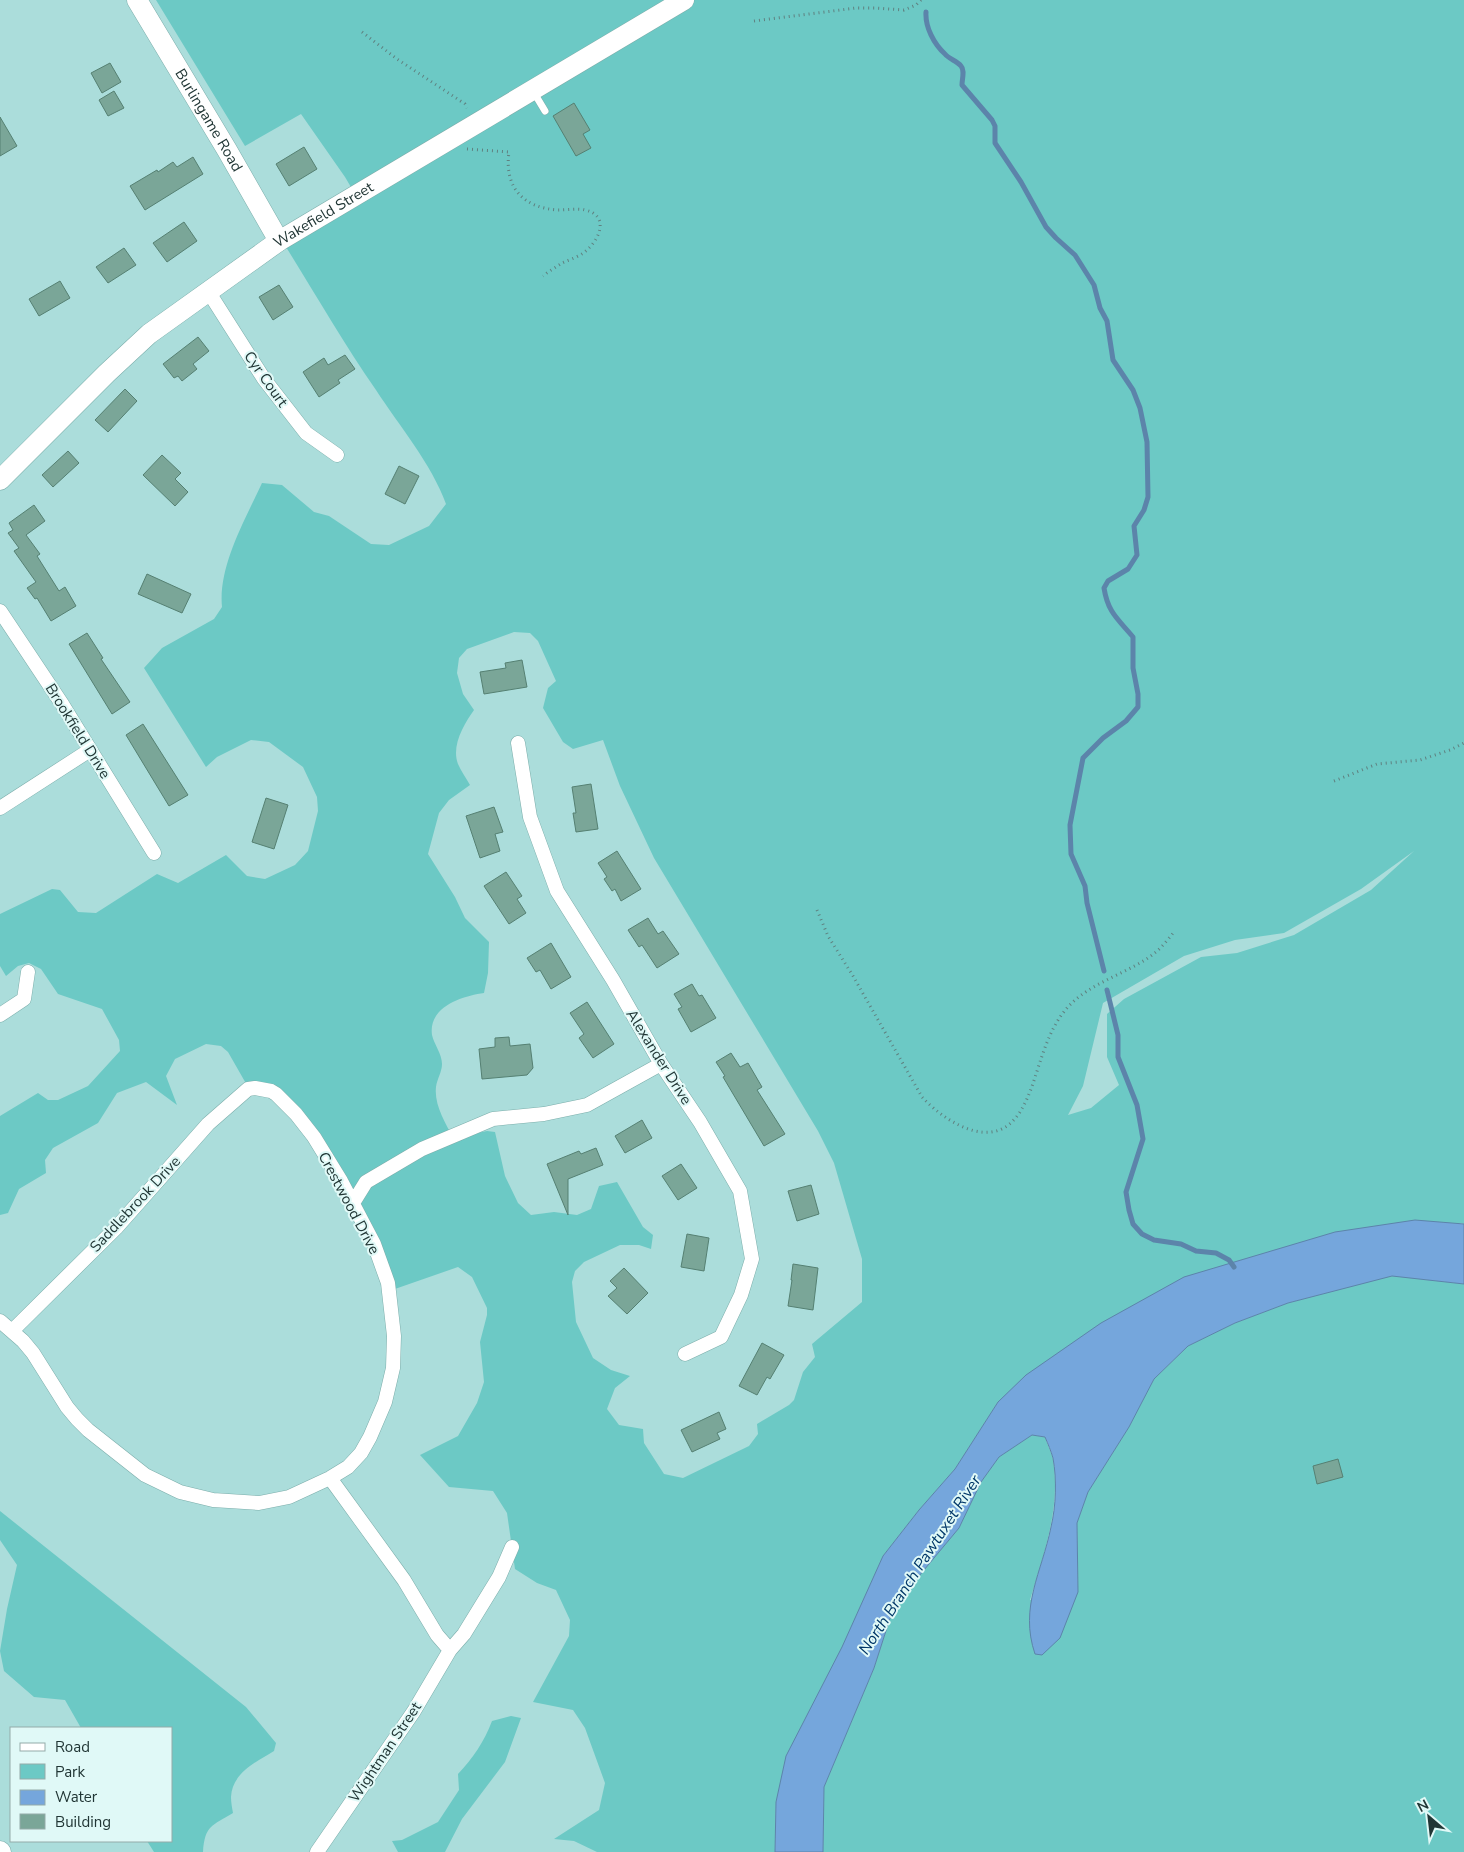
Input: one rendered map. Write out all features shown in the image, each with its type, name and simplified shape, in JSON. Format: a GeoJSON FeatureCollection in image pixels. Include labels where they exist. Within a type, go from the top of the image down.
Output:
{"type":"FeatureCollection","features":[{"type":"Feature","properties":{"kind":"street","name":"Burlingame Road"},"geometry":{"type":"LineString","coordinates":[[137,0],[228,150],[279,241]]}},
{"type":"Feature","properties":{"kind":"street","name":"Wakefield Street"},"geometry":{"type":"LineString","coordinates":[[0,480],[107,373],[149,334],[279,241],[684,0]]}},
{"type":"Feature","properties":{"kind":"street","name":"Cyr Court"},"geometry":{"type":"LineString","coordinates":[[208,291],[264,379],[306,433],[337,455]]}},
{"type":"Feature","properties":{"kind":"street","name":"Brookfield Drive"},"geometry":{"type":"LineString","coordinates":[[0,611],[62,704],[154,853]]}},
{"type":"Feature","properties":{"kind":"street","name":"Alexander Drive"},"geometry":{"type":"LineString","coordinates":[[518,743],[530,817],[557,891],[613,980],[661,1064],[700,1122],[740,1191],[752,1259],[741,1294],[721,1336],[685,1354]]}},
{"type":"Feature","properties":{"kind":"street"},"geometry":{"type":"LineString","coordinates":[[0,808],[90,750]]}},
{"type":"Feature","properties":{"kind":"street"},"geometry":{"type":"LineString","coordinates":[[0,1015],[24,999],[28,972]]}},
{"type":"Feature","properties":{"kind":"street"},"geometry":{"type":"LineString","coordinates":[[353,1203],[366,1182],[422,1148],[493,1119],[544,1114],[587,1105],[661,1064]]}},
{"type":"Feature","properties":{"kind":"street","name":"Crestwood Drive"},"geometry":{"type":"LineString","coordinates":[[0,1321],[33,1353],[67,1407],[88,1430],[145,1475],[168,1487],[197,1497],[259,1503],[289,1496],[330,1478],[348,1467],[361,1454],[366,1445],[385,1402],[393,1368],[394,1336],[388,1283],[374,1244],[353,1203],[306,1126],[276,1094],[264,1089]]}},
{"type":"Feature","properties":{"kind":"street","name":"Saddlebrook Drive"},"geometry":{"type":"LineString","coordinates":[[12,1331],[116,1228],[208,1124],[248,1090],[264,1089]]}},
{"type":"Feature","properties":{"kind":"street"},"geometry":{"type":"LineString","coordinates":[[330,1478],[404,1580],[437,1635],[450,1650]]}},
{"type":"Feature","properties":{"kind":"street","name":"Wightman Street"},"geometry":{"type":"LineString","coordinates":[[317,1852],[414,1711],[450,1650],[464,1634],[500,1577],[512,1547]]}},
{"type":"Feature","properties":{"kind":"lane"},"geometry":{"type":"LineString","coordinates":[[533,90],[545,111]]}},
{"type":"Feature","properties":{"kind":"path"},"geometry":{"type":"LineString","coordinates":[[754,20],[856,8],[904,10],[916,5],[921,0]]}},
{"type":"Feature","properties":{"kind":"path"},"geometry":{"type":"LineString","coordinates":[[362,32],[397,59],[465,104],[469,113],[463,144],[468,150],[509,152],[508,176],[514,188],[521,196],[533,204],[552,209],[584,209],[595,215],[600,222],[601,229],[588,249],[543,276]]}},
{"type":"Feature","properties":{"kind":"path"},"geometry":{"type":"LineString","coordinates":[[1334,781],[1377,764],[1420,760],[1450,750],[1464,742]]}},
{"type":"Feature","properties":{"kind":"path"},"geometry":{"type":"LineString","coordinates":[[817,910],[828,936],[922,1097],[931,1107],[955,1124],[968,1129],[992,1133],[1007,1126],[1026,1103],[1049,1036],[1067,1008],[1088,990],[1158,951],[1174,932]]}},
{"type":"Feature","properties":{"kind":"green space"},"geometry":{"type":"Polygon","coordinates":[[[156,0],[1464,0],[1464,1224],[1461,1223],[998,1402],[955,1469],[919,1510],[883,1556],[776,1802],[775,1852],[597,1852],[574,1841],[554,1839],[599,1810],[605,1783],[585,1728],[573,1710],[533,1702],[569,1636],[570,1620],[556,1590],[537,1583],[515,1569],[507,1513],[493,1491],[449,1487],[420,1455],[458,1436],[477,1403],[484,1382],[480,1342],[487,1308],[472,1277],[458,1267],[392,1290],[323,1151],[278,1095],[248,1087],[228,1052],[221,1046],[206,1044],[175,1059],[166,1076],[177,1105],[146,1082],[117,1093],[98,1123],[53,1148],[45,1160],[46,1173],[19,1189],[8,1213],[0,1215],[0,1116],[38,1093],[48,1100],[58,1100],[88,1086],[120,1051],[119,1040],[102,1009],[58,994],[41,969],[29,963],[18,966],[6,976],[0,966],[0,914],[52,889],[60,890],[78,912],[96,913],[157,874],[178,883],[226,855],[247,876],[265,879],[295,865],[308,851],[318,811],[317,797],[303,767],[269,742],[251,740],[217,757],[206,767],[144,668],[162,648],[214,619],[222,607],[222,591],[228,560],[262,483],[282,485],[314,512],[329,516],[371,544],[389,545],[429,526],[446,504],[424,460],[353,355],[286,247],[361,204],[345,177],[301,114],[245,146],[156,0]],[[514,632],[467,649],[459,658],[457,673],[463,694],[474,710],[466,722],[457,743],[456,757],[459,767],[470,785],[449,800],[439,813],[428,854],[455,897],[465,918],[489,942],[488,973],[484,993],[457,1000],[441,1010],[435,1017],[432,1025],[432,1035],[442,1064],[436,1087],[437,1100],[453,1138],[487,1131],[495,1132],[505,1176],[518,1203],[531,1215],[554,1212],[577,1215],[591,1209],[599,1186],[617,1182],[643,1227],[653,1235],[651,1249],[639,1245],[620,1245],[584,1262],[575,1271],[572,1282],[576,1322],[593,1358],[611,1370],[630,1376],[615,1388],[607,1409],[619,1425],[643,1429],[644,1443],[664,1474],[683,1478],[749,1446],[758,1434],[757,1424],[794,1400],[803,1372],[815,1357],[812,1344],[862,1302],[862,1259],[834,1163],[818,1131],[654,858],[620,786],[603,740],[573,749],[563,742],[543,708],[548,688],[556,681],[538,641],[530,633],[514,632]],[[1414,851],[1361,889],[1284,933],[1235,940],[1184,956],[1103,1003],[1083,1086],[1068,1115],[1091,1108],[1119,1085],[1107,1057],[1107,1014],[1124,999],[1201,957],[1237,953],[1294,935],[1371,890],[1414,851]]]}},
{"type":"Feature","properties":{"kind":"green space"},"geometry":{"type":"Polygon","coordinates":[[[1392,1275],[1464,1284],[1464,1852],[823,1852],[824,1787],[874,1668],[894,1606],[959,1528],[981,1482],[999,1457],[1032,1435],[1045,1437],[1053,1459],[1055,1495],[1050,1530],[1030,1600],[1078,1592],[1077,1523],[1088,1492],[1129,1427],[1154,1379],[1188,1346],[1235,1323],[1288,1303],[1392,1275]]]}},
{"type":"Feature","properties":{"kind":"green space"},"geometry":{"type":"Polygon","coordinates":[[[0,1511],[246,1707],[276,1743],[274,1751],[260,1759],[240,1775],[232,1789],[233,1813],[211,1827],[206,1836],[203,1852],[154,1852],[148,1842],[172,1842],[172,1727],[80,1727],[65,1700],[34,1697],[4,1671],[0,1651],[17,1565],[0,1540],[0,1511]]]}},
{"type":"Feature","properties":{"kind":"green space"},"geometry":{"type":"Polygon","coordinates":[[[511,1716],[521,1718],[505,1762],[462,1819],[445,1852],[398,1852],[392,1841],[402,1840],[438,1822],[459,1790],[458,1774],[478,1749],[492,1721],[511,1716]]]}},
{"type":"Feature","properties":{"kind":"water","name":"North Branch Pawtuxet River"},"geometry":{"type":"Polygon","coordinates":[[[1415,1220],[1464,1224],[1464,1284],[1392,1276],[1288,1303],[1235,1323],[1188,1346],[1154,1379],[1129,1427],[1088,1492],[1077,1523],[1078,1592],[1060,1638],[1042,1655],[1035,1654],[1029,1621],[1034,1590],[1054,1510],[1053,1458],[1045,1437],[1032,1435],[999,1457],[981,1482],[959,1528],[894,1606],[874,1668],[824,1787],[823,1852],[775,1852],[776,1802],[786,1756],[842,1647],[883,1556],[919,1510],[955,1469],[998,1402],[1026,1375],[1101,1323],[1184,1277],[1335,1232],[1415,1220]]]}},
{"type":"Feature","properties":{"kind":"building"},"geometry":{"type":"Polygon","coordinates":[[[110,63],[121,82],[102,93],[91,73],[110,63]]]}},
{"type":"Feature","properties":{"kind":"building"},"geometry":{"type":"Polygon","coordinates":[[[114,91],[124,108],[108,116],[99,100],[114,91]]]}},
{"type":"Feature","properties":{"kind":"building"},"geometry":{"type":"Polygon","coordinates":[[[574,103],[590,130],[583,134],[591,148],[576,156],[553,116],[574,103]]]}},
{"type":"Feature","properties":{"kind":"building"},"geometry":{"type":"Polygon","coordinates":[[[0,117],[17,146],[0,156],[0,117]]]}},
{"type":"Feature","properties":{"kind":"building"},"geometry":{"type":"Polygon","coordinates":[[[304,147],[317,169],[289,186],[276,164],[304,147]]]}},
{"type":"Feature","properties":{"kind":"building"},"geometry":{"type":"Polygon","coordinates":[[[193,157],[203,174],[145,210],[130,186],[173,162],[177,167],[193,157]]]}},
{"type":"Feature","properties":{"kind":"building"},"geometry":{"type":"Polygon","coordinates":[[[184,222],[197,241],[167,262],[153,243],[184,222]]]}},
{"type":"Feature","properties":{"kind":"building"},"geometry":{"type":"Polygon","coordinates":[[[124,248],[136,265],[108,283],[96,267],[124,248]]]}},
{"type":"Feature","properties":{"kind":"building"},"geometry":{"type":"Polygon","coordinates":[[[60,281],[70,298],[39,316],[29,299],[60,281]]]}},
{"type":"Feature","properties":{"kind":"building"},"geometry":{"type":"Polygon","coordinates":[[[279,285],[293,307],[273,320],[259,297],[279,285]]]}},
{"type":"Feature","properties":{"kind":"building"},"geometry":{"type":"Polygon","coordinates":[[[198,337],[209,351],[193,364],[197,369],[182,381],[178,376],[174,378],[163,364],[198,337]]]}},
{"type":"Feature","properties":{"kind":"building"},"geometry":{"type":"Polygon","coordinates":[[[345,355],[355,369],[338,380],[340,383],[319,397],[303,372],[324,358],[328,365],[345,355]]]}},
{"type":"Feature","properties":{"kind":"building"},"geometry":{"type":"Polygon","coordinates":[[[125,389],[137,401],[108,432],[95,420],[125,389]]]}},
{"type":"Feature","properties":{"kind":"building"},"geometry":{"type":"Polygon","coordinates":[[[68,451],[79,463],[53,487],[42,475],[68,451]]]}},
{"type":"Feature","properties":{"kind":"building"},"geometry":{"type":"Polygon","coordinates":[[[162,455],[181,473],[175,479],[188,492],[175,506],[143,475],[162,455]]]}},
{"type":"Feature","properties":{"kind":"building"},"geometry":{"type":"Polygon","coordinates":[[[399,466],[419,476],[405,504],[385,494],[399,466]]]}},
{"type":"Feature","properties":{"kind":"building"},"geometry":{"type":"Polygon","coordinates":[[[34,505],[45,521],[26,535],[40,554],[37,556],[59,591],[65,587],[76,606],[51,621],[37,598],[35,599],[27,588],[36,582],[14,551],[19,548],[8,533],[13,530],[9,523],[34,505]]]}},
{"type":"Feature","properties":{"kind":"building"},"geometry":{"type":"Polygon","coordinates":[[[147,574],[191,594],[182,613],[138,594],[147,574]]]}},
{"type":"Feature","properties":{"kind":"building"},"geometry":{"type":"Polygon","coordinates":[[[87,633],[103,658],[101,659],[130,702],[112,714],[69,644],[87,633]]]}},
{"type":"Feature","properties":{"kind":"building"},"geometry":{"type":"Polygon","coordinates":[[[522,660],[527,687],[484,694],[480,672],[506,668],[505,663],[522,660]]]}},
{"type":"Feature","properties":{"kind":"building"},"geometry":{"type":"Polygon","coordinates":[[[143,724],[188,795],[169,806],[126,735],[143,724]]]}},
{"type":"Feature","properties":{"kind":"building"},"geometry":{"type":"Polygon","coordinates":[[[591,784],[598,829],[576,832],[573,813],[576,813],[572,787],[591,784]]]}},
{"type":"Feature","properties":{"kind":"building"},"geometry":{"type":"Polygon","coordinates":[[[266,798],[288,805],[274,849],[252,842],[266,798]]]}},
{"type":"Feature","properties":{"kind":"building"},"geometry":{"type":"Polygon","coordinates":[[[494,807],[503,832],[495,834],[500,851],[480,858],[466,816],[494,807]]]}},
{"type":"Feature","properties":{"kind":"building"},"geometry":{"type":"Polygon","coordinates":[[[617,851],[641,889],[621,901],[615,889],[612,891],[604,879],[607,877],[598,863],[617,851]]]}},
{"type":"Feature","properties":{"kind":"building"},"geometry":{"type":"Polygon","coordinates":[[[506,872],[522,896],[517,899],[526,913],[509,924],[484,886],[506,872]]]}},
{"type":"Feature","properties":{"kind":"building"},"geometry":{"type":"Polygon","coordinates":[[[648,918],[658,934],[663,931],[679,954],[657,968],[642,945],[639,947],[628,930],[648,918]]]}},
{"type":"Feature","properties":{"kind":"building"},"geometry":{"type":"Polygon","coordinates":[[[551,943],[571,977],[551,989],[540,970],[536,972],[527,958],[551,943]]]}},
{"type":"Feature","properties":{"kind":"building"},"geometry":{"type":"Polygon","coordinates":[[[692,984],[699,996],[702,995],[716,1018],[691,1032],[678,1009],[682,1007],[674,994],[692,984]]]}},
{"type":"Feature","properties":{"kind":"building"},"geometry":{"type":"Polygon","coordinates":[[[587,1002],[614,1044],[593,1058],[579,1038],[584,1034],[570,1013],[587,1002]]]}},
{"type":"Feature","properties":{"kind":"building"},"geometry":{"type":"Polygon","coordinates":[[[509,1037],[510,1046],[530,1044],[533,1068],[527,1075],[482,1079],[479,1049],[495,1047],[495,1038],[509,1037]]]}},
{"type":"Feature","properties":{"kind":"building"},"geometry":{"type":"Polygon","coordinates":[[[731,1053],[740,1067],[748,1063],[762,1087],[757,1090],[785,1134],[764,1146],[716,1062],[731,1053]]]}},
{"type":"Feature","properties":{"kind":"building"},"geometry":{"type":"Polygon","coordinates":[[[642,1120],[652,1138],[625,1153],[615,1136],[642,1120]]]}},
{"type":"Feature","properties":{"kind":"building"},"geometry":{"type":"Polygon","coordinates":[[[596,1148],[603,1165],[568,1179],[568,1215],[547,1164],[579,1151],[581,1154],[596,1148]]]}},
{"type":"Feature","properties":{"kind":"building"},"geometry":{"type":"Polygon","coordinates":[[[681,1164],[697,1188],[678,1200],[662,1176],[681,1164]]]}},
{"type":"Feature","properties":{"kind":"building"},"geometry":{"type":"Polygon","coordinates":[[[811,1185],[819,1214],[797,1221],[788,1191],[811,1185]]]}},
{"type":"Feature","properties":{"kind":"building"},"geometry":{"type":"Polygon","coordinates":[[[687,1234],[709,1238],[704,1271],[681,1267],[687,1234]]]}},
{"type":"Feature","properties":{"kind":"building"},"geometry":{"type":"Polygon","coordinates":[[[793,1264],[818,1268],[813,1310],[788,1306],[793,1264]]]}},
{"type":"Feature","properties":{"kind":"building"},"geometry":{"type":"Polygon","coordinates":[[[624,1268],[648,1293],[627,1314],[608,1296],[617,1288],[610,1281],[624,1268]]]}},
{"type":"Feature","properties":{"kind":"building"},"geometry":{"type":"Polygon","coordinates":[[[762,1343],[784,1355],[770,1379],[767,1377],[757,1395],[739,1386],[762,1343]]]}},
{"type":"Feature","properties":{"kind":"building"},"geometry":{"type":"Polygon","coordinates":[[[719,1412],[726,1429],[717,1433],[720,1439],[692,1452],[681,1430],[719,1412]]]}},
{"type":"Feature","properties":{"kind":"building"},"geometry":{"type":"Polygon","coordinates":[[[1338,1459],[1343,1477],[1317,1484],[1313,1466],[1338,1459]]]}},
{"type":"Feature","properties":{"kind":"waterway"},"geometry":{"type":"LineString","coordinates":[[926,12],[927,23],[934,40],[941,50],[962,68],[962,85],[992,120],[995,126],[995,143],[1021,182],[1046,227],[1075,255],[1094,285],[1100,308],[1107,321],[1113,360],[1133,390],[1140,408],[1147,442],[1148,497],[1144,510],[1134,526],[1137,555],[1128,569],[1108,581],[1104,588],[1111,610],[1133,637],[1133,668],[1138,694],[1138,707],[1126,721],[1103,738],[1083,758],[1070,825],[1071,854],[1085,886],[1087,903],[1104,971]]}},
{"type":"Feature","properties":{"kind":"waterway"},"geometry":{"type":"LineString","coordinates":[[1107,990],[1118,1035],[1118,1057],[1137,1105],[1143,1139],[1126,1192],[1133,1224],[1142,1234],[1154,1240],[1181,1244],[1196,1251],[1216,1253],[1229,1260],[1234,1267]]}}]}
